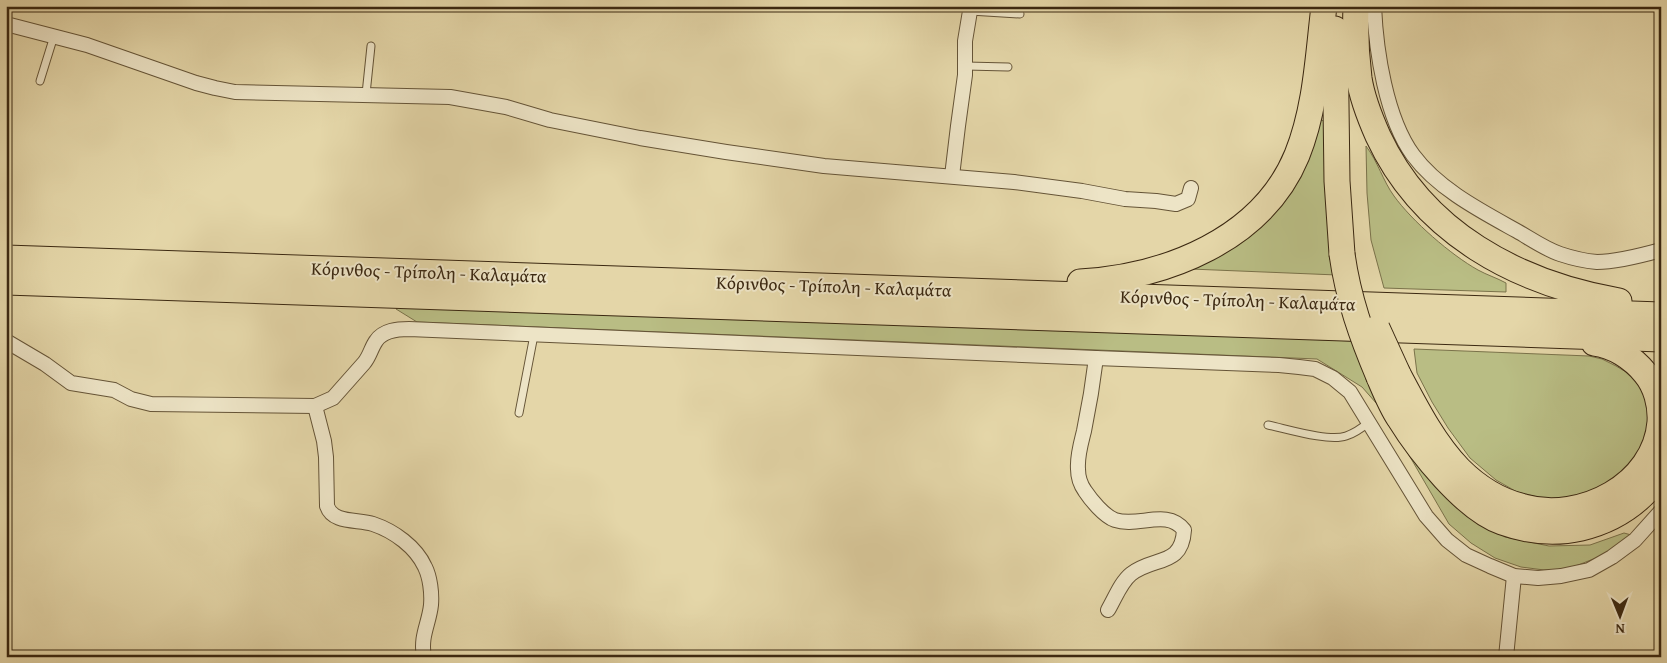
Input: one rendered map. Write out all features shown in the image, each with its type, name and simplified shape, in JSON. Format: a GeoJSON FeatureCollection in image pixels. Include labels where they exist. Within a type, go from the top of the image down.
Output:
{"type":"FeatureCollection","features":[{"type":"Feature","properties":{"kind":"highway"},"geometry":{"type":"LineString","coordinates":[[953,290],[1047,282],[1108,280],[1127,276],[1189,257],[1225,240],[1243,227],[1274,194],[1286,177],[1297,155],[1313,95],[1324,6]]}},
{"type":"Feature","properties":{"kind":"highway"},"geometry":{"type":"LineString","coordinates":[[1336,6],[1334,66],[1337,181],[1349,253]]}},
{"type":"Feature","properties":{"kind":"highway"},"geometry":{"type":"LineString","coordinates":[[1350,6],[1348,56],[1353,205],[1346,282],[1354,311],[1388,376],[1459,469],[1478,485],[1500,499],[1525,508],[1551,511],[1577,508],[1602,500],[1624,486],[1643,467],[1653,452],[1659,434],[1660,415],[1658,397],[1650,380],[1640,366],[1612,348],[1599,343],[1530,334]]}},
{"type":"Feature","properties":{"kind":"highway"},"geometry":{"type":"LineString","coordinates":[[1356,6],[1355,40],[1360,80],[1370,118],[1391,162],[1409,188],[1436,218],[1468,243],[1503,263],[1556,287],[1596,297],[1661,309]]}},
{"type":"Feature","properties":{"kind":"highway","name":"Κόρινθος - Τρίπολη - Καλαμάτα"},"geometry":{"type":"LineString","coordinates":[[6,258],[1661,315]]}},
{"type":"Feature","properties":{"kind":"highway","name":"Κόρινθος - Τρίπολη - Καλαμάτα"},"geometry":{"type":"LineString","coordinates":[[6,282],[1661,339]]}},
{"type":"Feature","properties":{"kind":"highway"},"geometry":{"type":"LineString","coordinates":[[1388,376],[1398,417],[1436,468],[1478,508],[1501,522],[1532,530],[1565,532],[1596,524],[1619,515],[1639,499],[1661,474]]}},
{"type":"Feature","properties":{"kind":"street"},"geometry":{"type":"LineString","coordinates":[[1374,6],[1375,30],[1380,63],[1400,130],[1413,154],[1426,170],[1444,186],[1509,227],[1561,254],[1599,262],[1661,250]]}},
{"type":"Feature","properties":{"kind":"street"},"geometry":{"type":"LineString","coordinates":[[952,176],[966,66],[965,41],[970,11]]}},
{"type":"Feature","properties":{"kind":"street"},"geometry":{"type":"LineString","coordinates":[[6,24],[115,54],[215,88],[235,92],[428,96],[471,100],[506,107],[550,120],[640,138],[726,152],[824,166],[952,176],[1082,191],[1125,200],[1176,204],[1187,200],[1191,188]]}},
{"type":"Feature","properties":{"kind":"street"},"geometry":{"type":"LineString","coordinates":[[6,341],[45,364],[71,383],[114,390],[140,402],[152,404],[316,406],[333,398],[369,357],[376,341],[382,335],[391,331],[410,329],[1279,364],[1315,369],[1333,378],[1350,392],[1410,492],[1426,516],[1447,540],[1466,555],[1514,576],[1538,578],[1561,576],[1589,570],[1612,557],[1635,540],[1661,511]]}},
{"type":"Feature","properties":{"kind":"street"},"geometry":{"type":"LineString","coordinates":[[1096,358],[1078,460],[1079,481],[1091,498],[1108,515],[1116,520],[1166,519],[1178,522],[1184,530],[1184,542],[1180,550],[1171,557],[1140,568],[1131,574],[1124,581],[1108,610]]}},
{"type":"Feature","properties":{"kind":"street"},"geometry":{"type":"LineString","coordinates":[[316,406],[324,441],[327,506],[329,512],[339,518],[373,524],[393,533],[413,549],[425,567],[430,586],[431,604],[422,645],[424,657]]}},
{"type":"Feature","properties":{"kind":"street"},"geometry":{"type":"LineString","coordinates":[[1506,657],[1514,576]]}},
{"type":"Feature","properties":{"kind":"lane"},"geometry":{"type":"LineString","coordinates":[[970,11],[1020,14]]}},
{"type":"Feature","properties":{"kind":"lane"},"geometry":{"type":"LineString","coordinates":[[40,81],[54,36]]}},
{"type":"Feature","properties":{"kind":"lane"},"geometry":{"type":"LineString","coordinates":[[366,94],[371,46]]}},
{"type":"Feature","properties":{"kind":"lane"},"geometry":{"type":"LineString","coordinates":[[966,66],[1008,66]]}},
{"type":"Feature","properties":{"kind":"lane"},"geometry":{"type":"LineString","coordinates":[[519,412],[534,335]]}},
{"type":"Feature","properties":{"kind":"lane"},"geometry":{"type":"LineString","coordinates":[[1268,425],[1329,438],[1344,437],[1369,422]]}},
{"type":"Feature","properties":{"kind":"green space"},"geometry":{"type":"Polygon","coordinates":[[[1314,119],[1325,121],[1337,275],[1166,268],[1226,242],[1314,119]]]}},
{"type":"Feature","properties":{"kind":"green space"},"geometry":{"type":"Polygon","coordinates":[[[1366,146],[1390,190],[1411,216],[1433,237],[1467,264],[1506,283],[1506,292],[1384,288],[1371,240],[1366,146]]]}},
{"type":"Feature","properties":{"kind":"green space"},"geometry":{"type":"Polygon","coordinates":[[[400,303],[1354,341],[1470,518],[1505,537],[1549,546],[1590,545],[1624,533],[1635,536],[1596,558],[1568,569],[1544,570],[1521,567],[1495,558],[1471,543],[1449,524],[1384,412],[1362,387],[1317,359],[417,322],[396,309],[400,303]]]}},
{"type":"Feature","properties":{"kind":"green space"},"geometry":{"type":"Polygon","coordinates":[[[1414,349],[1589,356],[1602,359],[1616,366],[1631,375],[1641,386],[1653,414],[1644,465],[1566,504],[1517,492],[1496,480],[1470,458],[1448,428],[1417,373],[1414,349]]]}}]}
